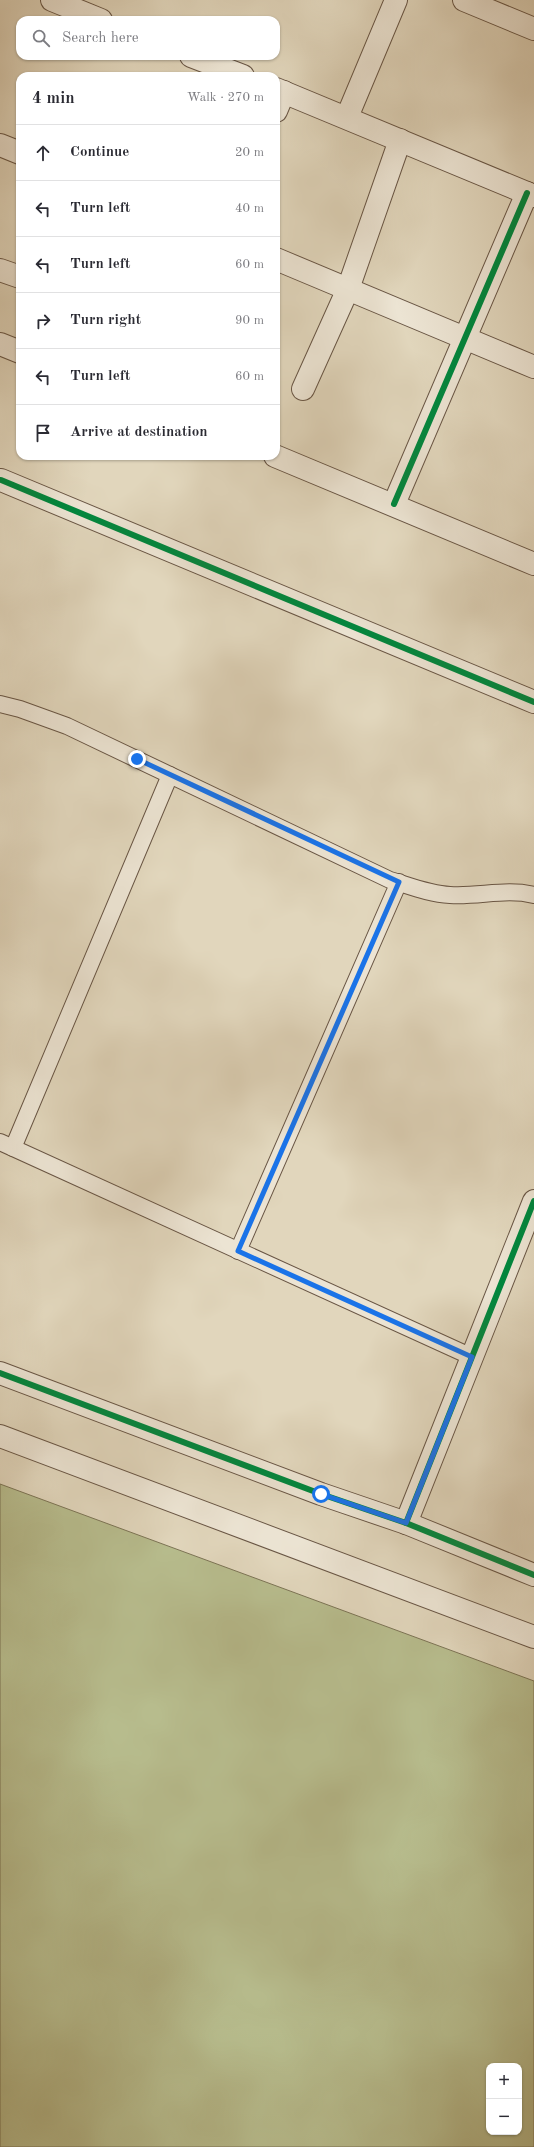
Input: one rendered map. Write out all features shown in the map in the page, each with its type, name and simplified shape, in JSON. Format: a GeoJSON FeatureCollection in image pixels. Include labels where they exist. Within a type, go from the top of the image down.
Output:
{"type":"FeatureCollection","features":[{"type":"Feature","properties":{"kind":"street"},"geometry":{"type":"LineString","coordinates":[[52,0],[91,16]]}},
{"type":"Feature","properties":{"kind":"street"},"geometry":{"type":"LineString","coordinates":[[348,117],[396,0]]}},
{"type":"Feature","properties":{"kind":"street"},"geometry":{"type":"LineString","coordinates":[[464,0],[534,29]]}},
{"type":"Feature","properties":{"kind":"street"},"geometry":{"type":"LineString","coordinates":[[201,60],[233,72]]}},
{"type":"Feature","properties":{"kind":"street"},"geometry":{"type":"LineString","coordinates":[[280,97],[348,117],[530,194],[464,339],[394,504]]}},
{"type":"Feature","properties":{"kind":"street"},"geometry":{"type":"LineString","coordinates":[[303,389],[348,289],[400,140]]}},
{"type":"Feature","properties":{"kind":"street"},"geometry":{"type":"LineString","coordinates":[[0,145],[16,151]]}},
{"type":"Feature","properties":{"kind":"street"},"geometry":{"type":"LineString","coordinates":[[280,261],[464,339],[534,367]]}},
{"type":"Feature","properties":{"kind":"street"},"geometry":{"type":"LineString","coordinates":[[0,270],[16,276]]}},
{"type":"Feature","properties":{"kind":"street"},"geometry":{"type":"LineString","coordinates":[[0,344],[16,350]]}},
{"type":"Feature","properties":{"kind":"street"},"geometry":{"type":"LineString","coordinates":[[280,458],[394,504],[534,564]]}},
{"type":"Feature","properties":{"kind":"street"},"geometry":{"type":"LineString","coordinates":[[1,480],[534,702]]}},
{"type":"Feature","properties":{"kind":"street"},"geometry":{"type":"LineString","coordinates":[[406,1523],[534,1201]]}},
{"type":"Feature","properties":{"kind":"street"},"geometry":{"type":"LineString","coordinates":[[0,1373],[321,1494],[406,1523],[534,1576]]}},
{"type":"Feature","properties":{"kind":"street"},"geometry":{"type":"LineString","coordinates":[[0,1436],[534,1637]]}},
{"type":"Feature","properties":{"kind":"lane"},"geometry":{"type":"LineString","coordinates":[[0,704],[20,708],[67,726],[399,882],[424,892],[451,895],[505,892],[534,895]]}},
{"type":"Feature","properties":{"kind":"lane"},"geometry":{"type":"LineString","coordinates":[[170,775],[6,1145],[472,1357]]}},
{"type":"Feature","properties":{"kind":"lane"},"geometry":{"type":"LineString","coordinates":[[238,1251],[399,882]]}},
{"type":"Feature","properties":{"kind":"green space"},"geometry":{"type":"Polygon","coordinates":[[[0,1484],[534,1681],[534,2147],[0,2147],[0,1484]]]}},
{"type":"Feature","properties":{"kind":"cycle path"},"geometry":{"type":"LineString","coordinates":[[394,504],[527,193]]}},
{"type":"Feature","properties":{"kind":"cycle path"},"geometry":{"type":"LineString","coordinates":[[1,480],[534,702]]}},
{"type":"Feature","properties":{"kind":"cycle path"},"geometry":{"type":"LineString","coordinates":[[406,1523],[534,1201]]}},
{"type":"Feature","properties":{"kind":"cycle path"},"geometry":{"type":"LineString","coordinates":[[0,1373],[321,1494],[406,1523],[534,1575]]}},
{"type":"Feature","properties":{"kind":"route"},"geometry":{"type":"LineString","coordinates":[[137,759],[390,880],[399,882],[238,1251],[472,1357],[406,1523],[321,1494]]}}]}
